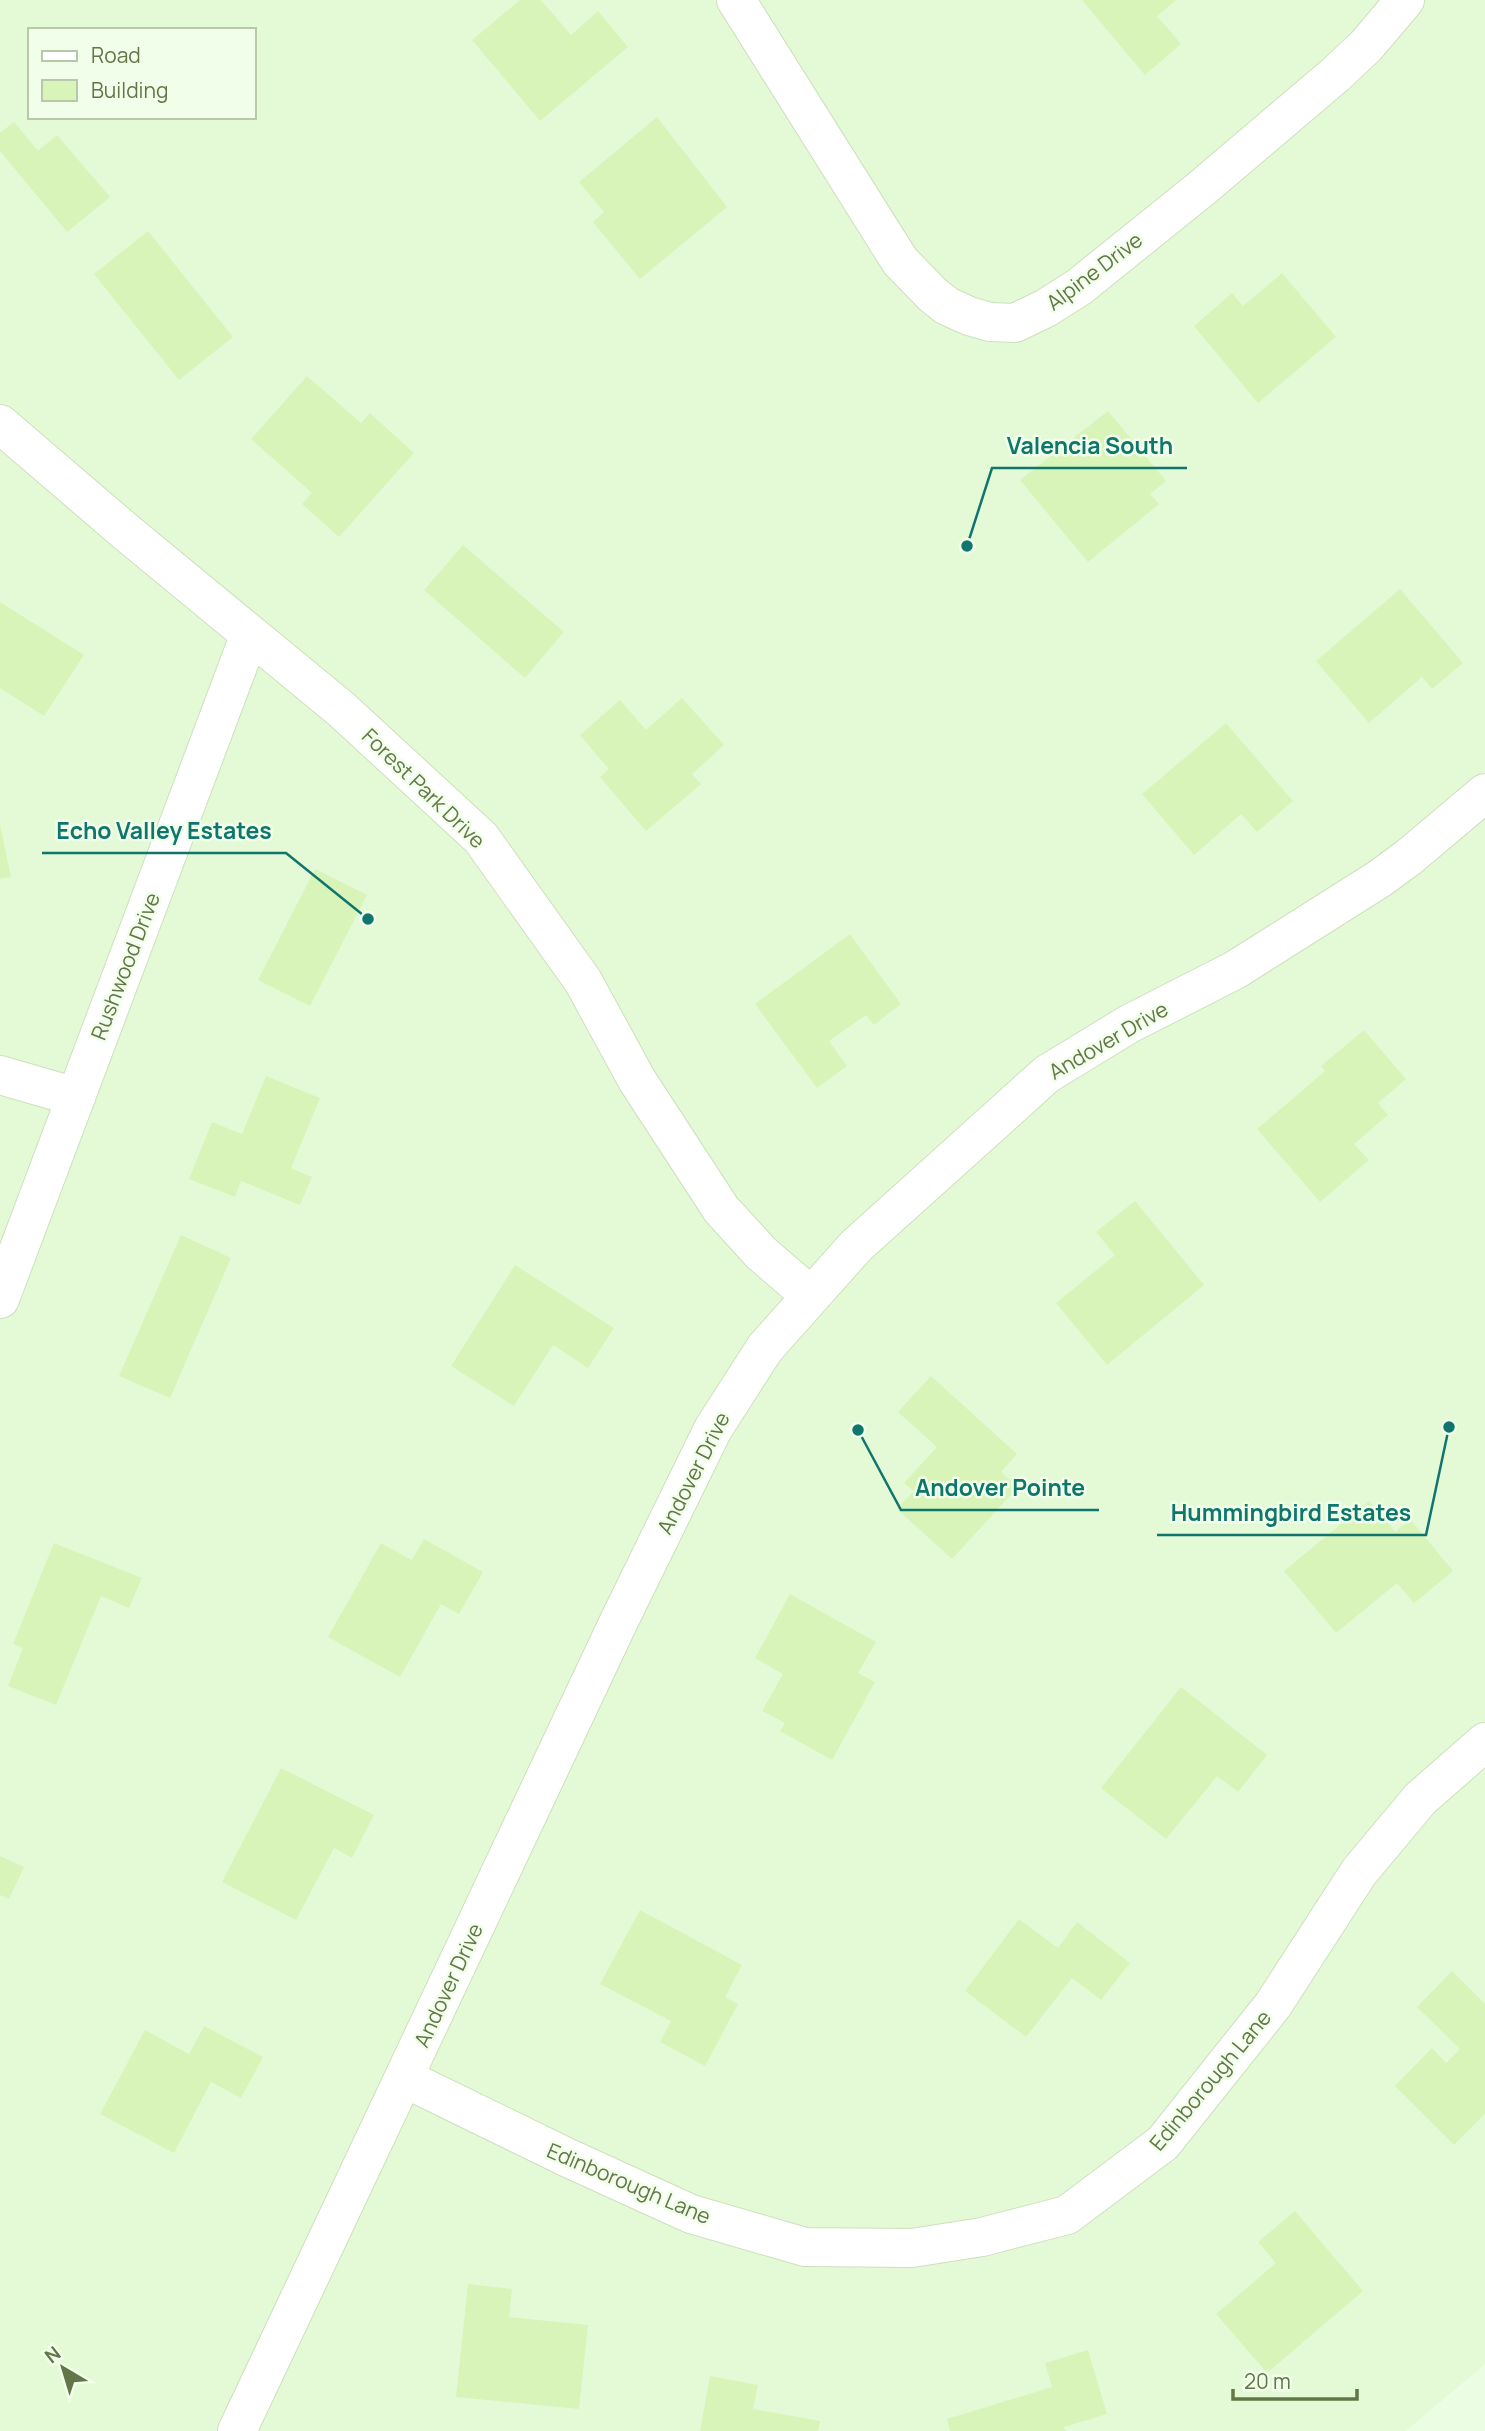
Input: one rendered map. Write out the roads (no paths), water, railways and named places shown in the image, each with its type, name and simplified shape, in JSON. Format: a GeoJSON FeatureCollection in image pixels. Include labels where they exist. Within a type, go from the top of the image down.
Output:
{"type":"FeatureCollection","features":[{"type":"Feature","properties":{"kind":"street","name":"Alpine Drive"},"geometry":{"type":"LineString","coordinates":[[736,0],[900,261],[947,306],[990,322],[1015,323],[1046,308],[1079,287],[1202,188],[1366,46],[1405,0]]}},
{"type":"Feature","properties":{"kind":"street","name":"Forest Park Drive"},"geometry":{"type":"LineString","coordinates":[[0,424],[341,709],[481,838],[583,981],[637,1080],[721,1209],[761,1253],[811,1296]]}},
{"type":"Feature","properties":{"kind":"street","name":"Rushwood Drive"},"geometry":{"type":"LineString","coordinates":[[0,1299],[250,634]]}},
{"type":"Feature","properties":{"kind":"street","name":"Andover Drive"},"geometry":{"type":"LineString","coordinates":[[237,2431],[619,1621],[713,1429],[765,1348],[856,1246],[1047,1074],[1129,1024],[1235,970],[1379,880],[1485,793]]}},
{"type":"Feature","properties":{"kind":"street"},"geometry":{"type":"LineString","coordinates":[[0,1075],[76,1097]]}},
{"type":"Feature","properties":{"kind":"street","name":"Edinborough Lane"},"geometry":{"type":"LineString","coordinates":[[404,2078],[691,2214],[805,2247],[912,2248],[982,2236],[1066,2215],[1163,2143],[1273,2005],[1359,1872],[1420,1799],[1485,1742]]}},
{"type":"Feature","properties":{"kind":"place","name":"Valencia South"},"geometry":{"type":"Point","coordinates":[967,546]}},
{"type":"Feature","properties":{"kind":"place","name":"Echo Valley Estates"},"geometry":{"type":"Point","coordinates":[368,919]}},
{"type":"Feature","properties":{"kind":"place","name":"Hummingbird Estates"},"geometry":{"type":"Point","coordinates":[1449,1427]}},
{"type":"Feature","properties":{"kind":"place","name":"Andover Pointe"},"geometry":{"type":"Point","coordinates":[858,1430]}}]}
